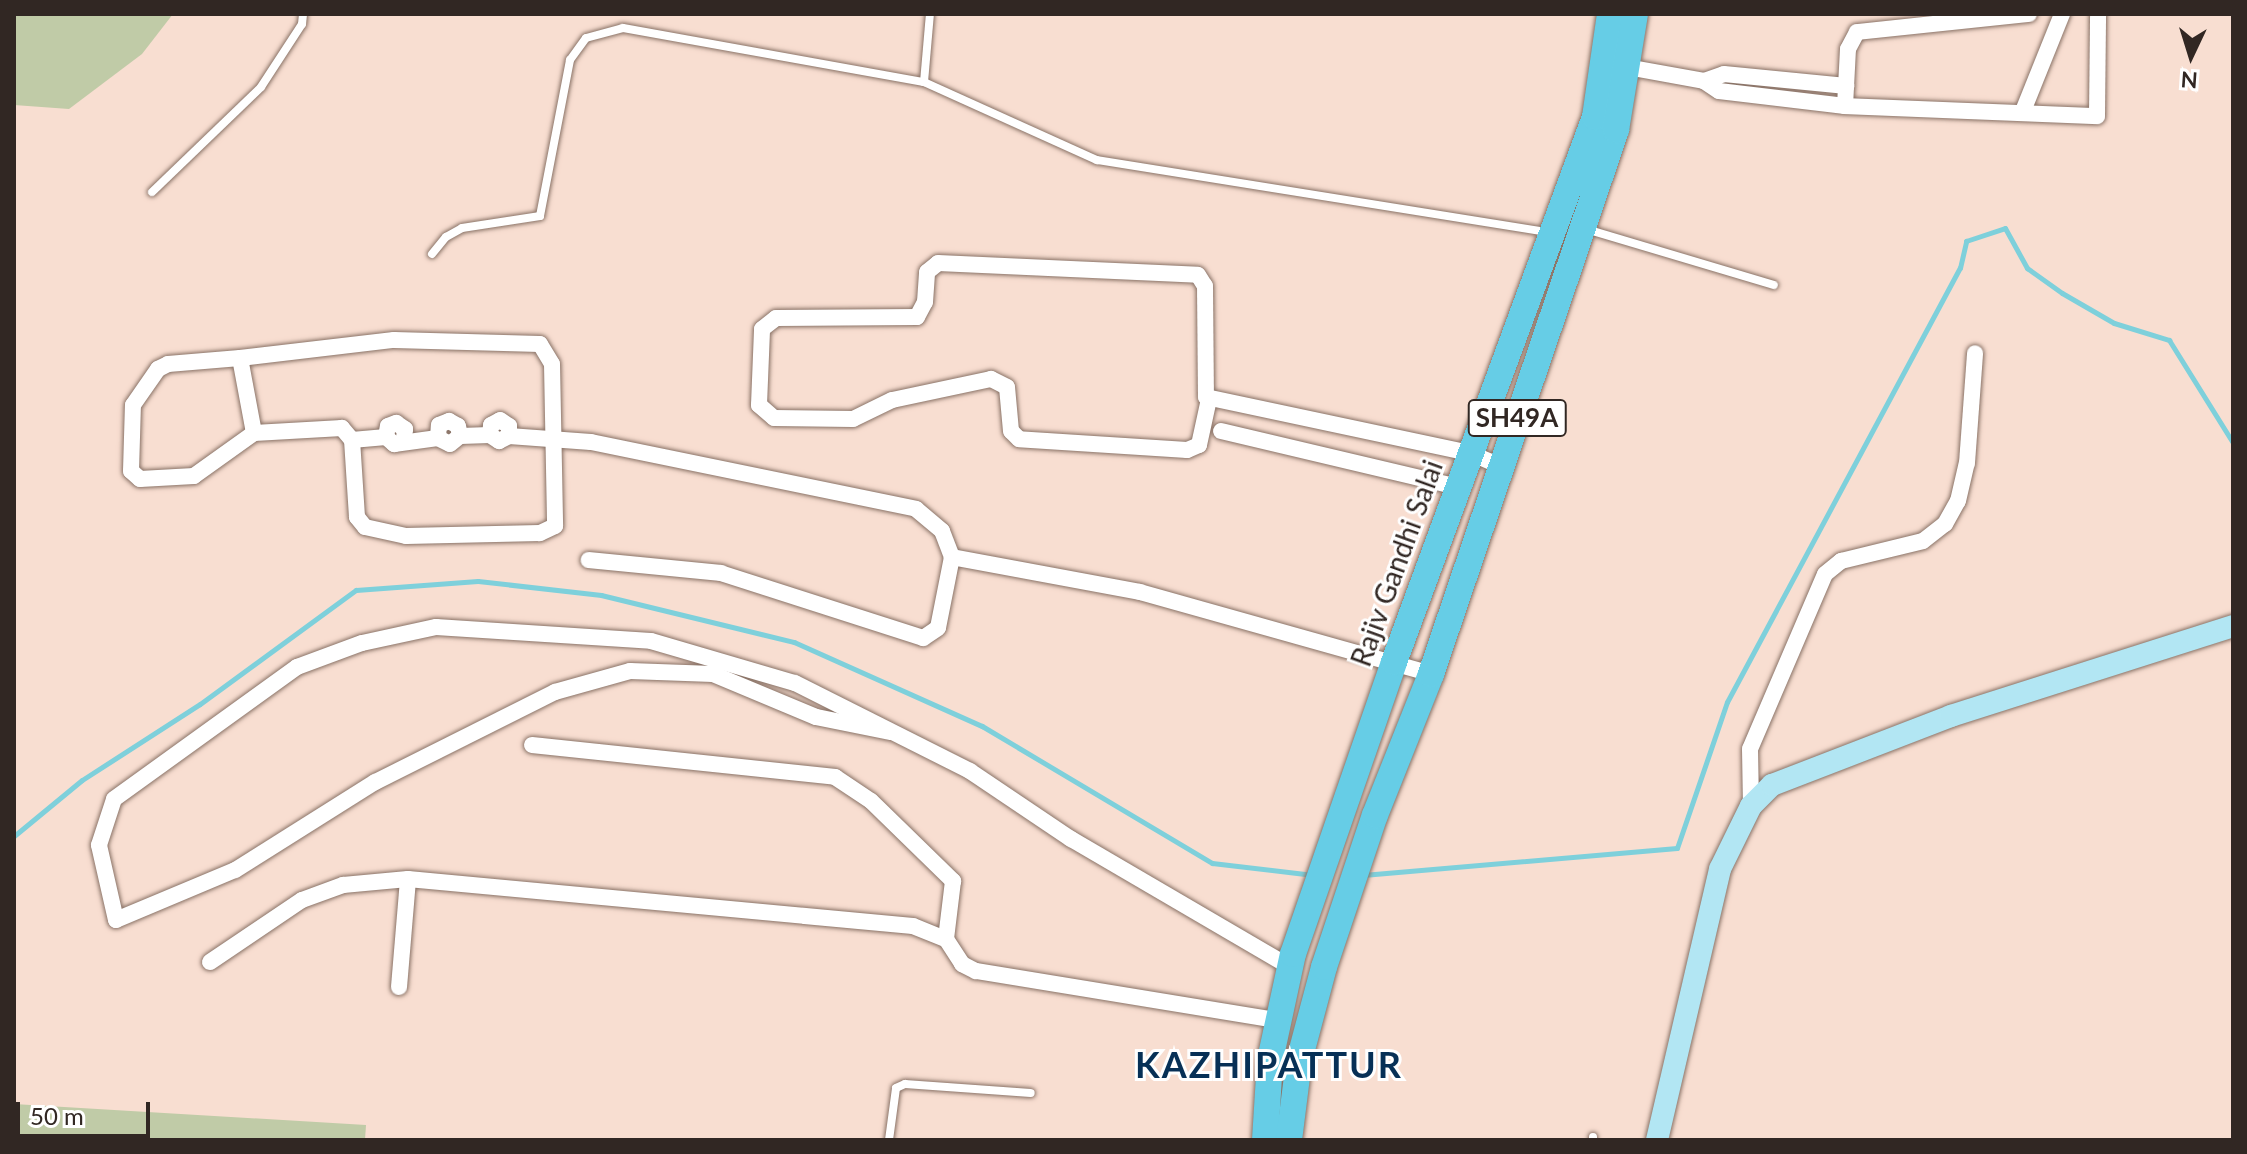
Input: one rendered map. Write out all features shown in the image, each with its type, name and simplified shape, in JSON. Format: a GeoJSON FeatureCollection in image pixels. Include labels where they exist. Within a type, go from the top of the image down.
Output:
{"type":"FeatureCollection","features":[{"type":"Feature","properties":{"kind":"main road","name":"Rajiv Gandhi Salai"},"geometry":{"type":"LineString","coordinates":[[1265,1140],[1270,1060],[1281,1021],[1291,960],[1394,662],[1595,117],[1610,14]]}},
{"type":"Feature","properties":{"kind":"main road","name":"SH49A"},"geometry":{"type":"LineString","coordinates":[[1289,1140],[1299,1061],[1324,967],[1375,815],[1431,674],[1616,130],[1635,14]]}},
{"type":"Feature","properties":{"kind":"street"},"geometry":{"type":"LineString","coordinates":[[1845,106],[1848,49],[1857,32],[1879,20],[2029,14]]}},
{"type":"Feature","properties":{"kind":"street"},"geometry":{"type":"LineString","coordinates":[[2023,111],[2062,14]]}},
{"type":"Feature","properties":{"kind":"street"},"geometry":{"type":"LineString","coordinates":[[1627,67],[1704,81],[1719,91],[1845,106],[2097,116],[2098,14]]}},
{"type":"Feature","properties":{"kind":"street"},"geometry":{"type":"LineString","coordinates":[[1704,81],[1724,74],[1846,86]]}},
{"type":"Feature","properties":{"kind":"street"},"geometry":{"type":"LineString","coordinates":[[1209,399],[1199,445],[1187,450],[1019,439],[1011,431],[1007,387],[991,379],[892,400],[853,419],[774,418],[759,405],[762,329],[776,318],[917,317],[925,302],[927,272],[938,263],[1198,275],[1205,286],[1203,392],[1209,399],[1470,453],[1501,466]]}},
{"type":"Feature","properties":{"kind":"street"},"geometry":{"type":"LineString","coordinates":[[349,434],[360,524],[406,536],[552,531],[558,512],[553,434],[552,364],[540,344],[394,340],[240,358],[182,361],[158,369],[133,405],[131,471],[140,479],[194,476],[254,433],[438,433],[450,444],[459,431],[490,430],[499,441],[509,431],[553,434],[916,509],[942,531],[952,557],[938,628],[923,638],[721,573],[589,560]]}},
{"type":"Feature","properties":{"kind":"street"},"geometry":{"type":"LineString","coordinates":[[1751,806],[1750,749],[1825,574],[1841,561],[1923,541],[1945,524],[1958,501],[1967,463],[1975,353]]}},
{"type":"Feature","properties":{"kind":"street"},"geometry":{"type":"LineString","coordinates":[[240,358],[254,433]]}},
{"type":"Feature","properties":{"kind":"street"},"geometry":{"type":"LineString","coordinates":[[1221,431],[1458,487]]}},
{"type":"Feature","properties":{"kind":"street"},"geometry":{"type":"LineString","coordinates":[[952,557],[1140,592],[1431,674]]}},
{"type":"Feature","properties":{"kind":"street"},"geometry":{"type":"LineString","coordinates":[[1657,1140],[1720,869],[1751,806],[1772,785],[1819,763],[2233,626]]}},
{"type":"Feature","properties":{"kind":"street"},"geometry":{"type":"LineString","coordinates":[[890,732],[816,717],[695,670],[630,671],[555,692],[375,782],[235,870],[116,920],[99,845],[114,799],[297,667],[362,643],[436,627],[651,641],[795,683],[970,771],[1071,839],[1291,960]]}},
{"type":"Feature","properties":{"kind":"street"},"geometry":{"type":"LineString","coordinates":[[532,745],[835,777],[871,801],[953,881],[946,939]]}},
{"type":"Feature","properties":{"kind":"street"},"geometry":{"type":"LineString","coordinates":[[399,987],[408,879]]}},
{"type":"Feature","properties":{"kind":"street"},"geometry":{"type":"LineString","coordinates":[[210,962],[302,900],[343,885],[408,879],[913,926],[946,939],[962,964],[976,971],[1281,1021]]}},
{"type":"Feature","properties":{"kind":"lane"},"geometry":{"type":"LineString","coordinates":[[152,192],[261,87],[302,24],[303,14]]}},
{"type":"Feature","properties":{"kind":"lane"},"geometry":{"type":"LineString","coordinates":[[924,82],[930,14]]}},
{"type":"Feature","properties":{"kind":"lane"},"geometry":{"type":"LineString","coordinates":[[432,254],[446,237],[462,228],[540,216],[570,60],[586,38],[604,30],[623,28],[924,82],[1097,160],[1550,233],[1580,233],[1774,285]]}},
{"type":"Feature","properties":{"kind":"lane"},"geometry":{"type":"LineString","coordinates":[[889,1140],[896,1088],[905,1084],[1031,1093]]}},
{"type":"Feature","properties":{"kind":"green space"},"geometry":{"type":"Polygon","coordinates":[[[14,14],[173,14],[142,54],[69,109],[14,105],[14,14]]]}},
{"type":"Feature","properties":{"kind":"green space"},"geometry":{"type":"Polygon","coordinates":[[[14,1104],[366,1125],[365,1140],[14,1140],[14,1104]]]}},
{"type":"Feature","properties":{"kind":"waterway"},"geometry":{"type":"LineString","coordinates":[[1363,875],[1677,848],[1727,702],[1960,268],[1966,241],[2005,228],[2027,268],[2062,293],[2114,323],[2169,340],[2233,443]]}},
{"type":"Feature","properties":{"kind":"waterway"},"geometry":{"type":"LineString","coordinates":[[14,836],[82,780],[200,704],[356,590],[478,581],[601,595],[794,642],[982,726],[1212,863],[1313,875]]}},
{"type":"Feature","properties":{"kind":"district","name":"KAZHIPATTUR"},"geometry":{"type":"Point","coordinates":[1269,1065]}}]}
